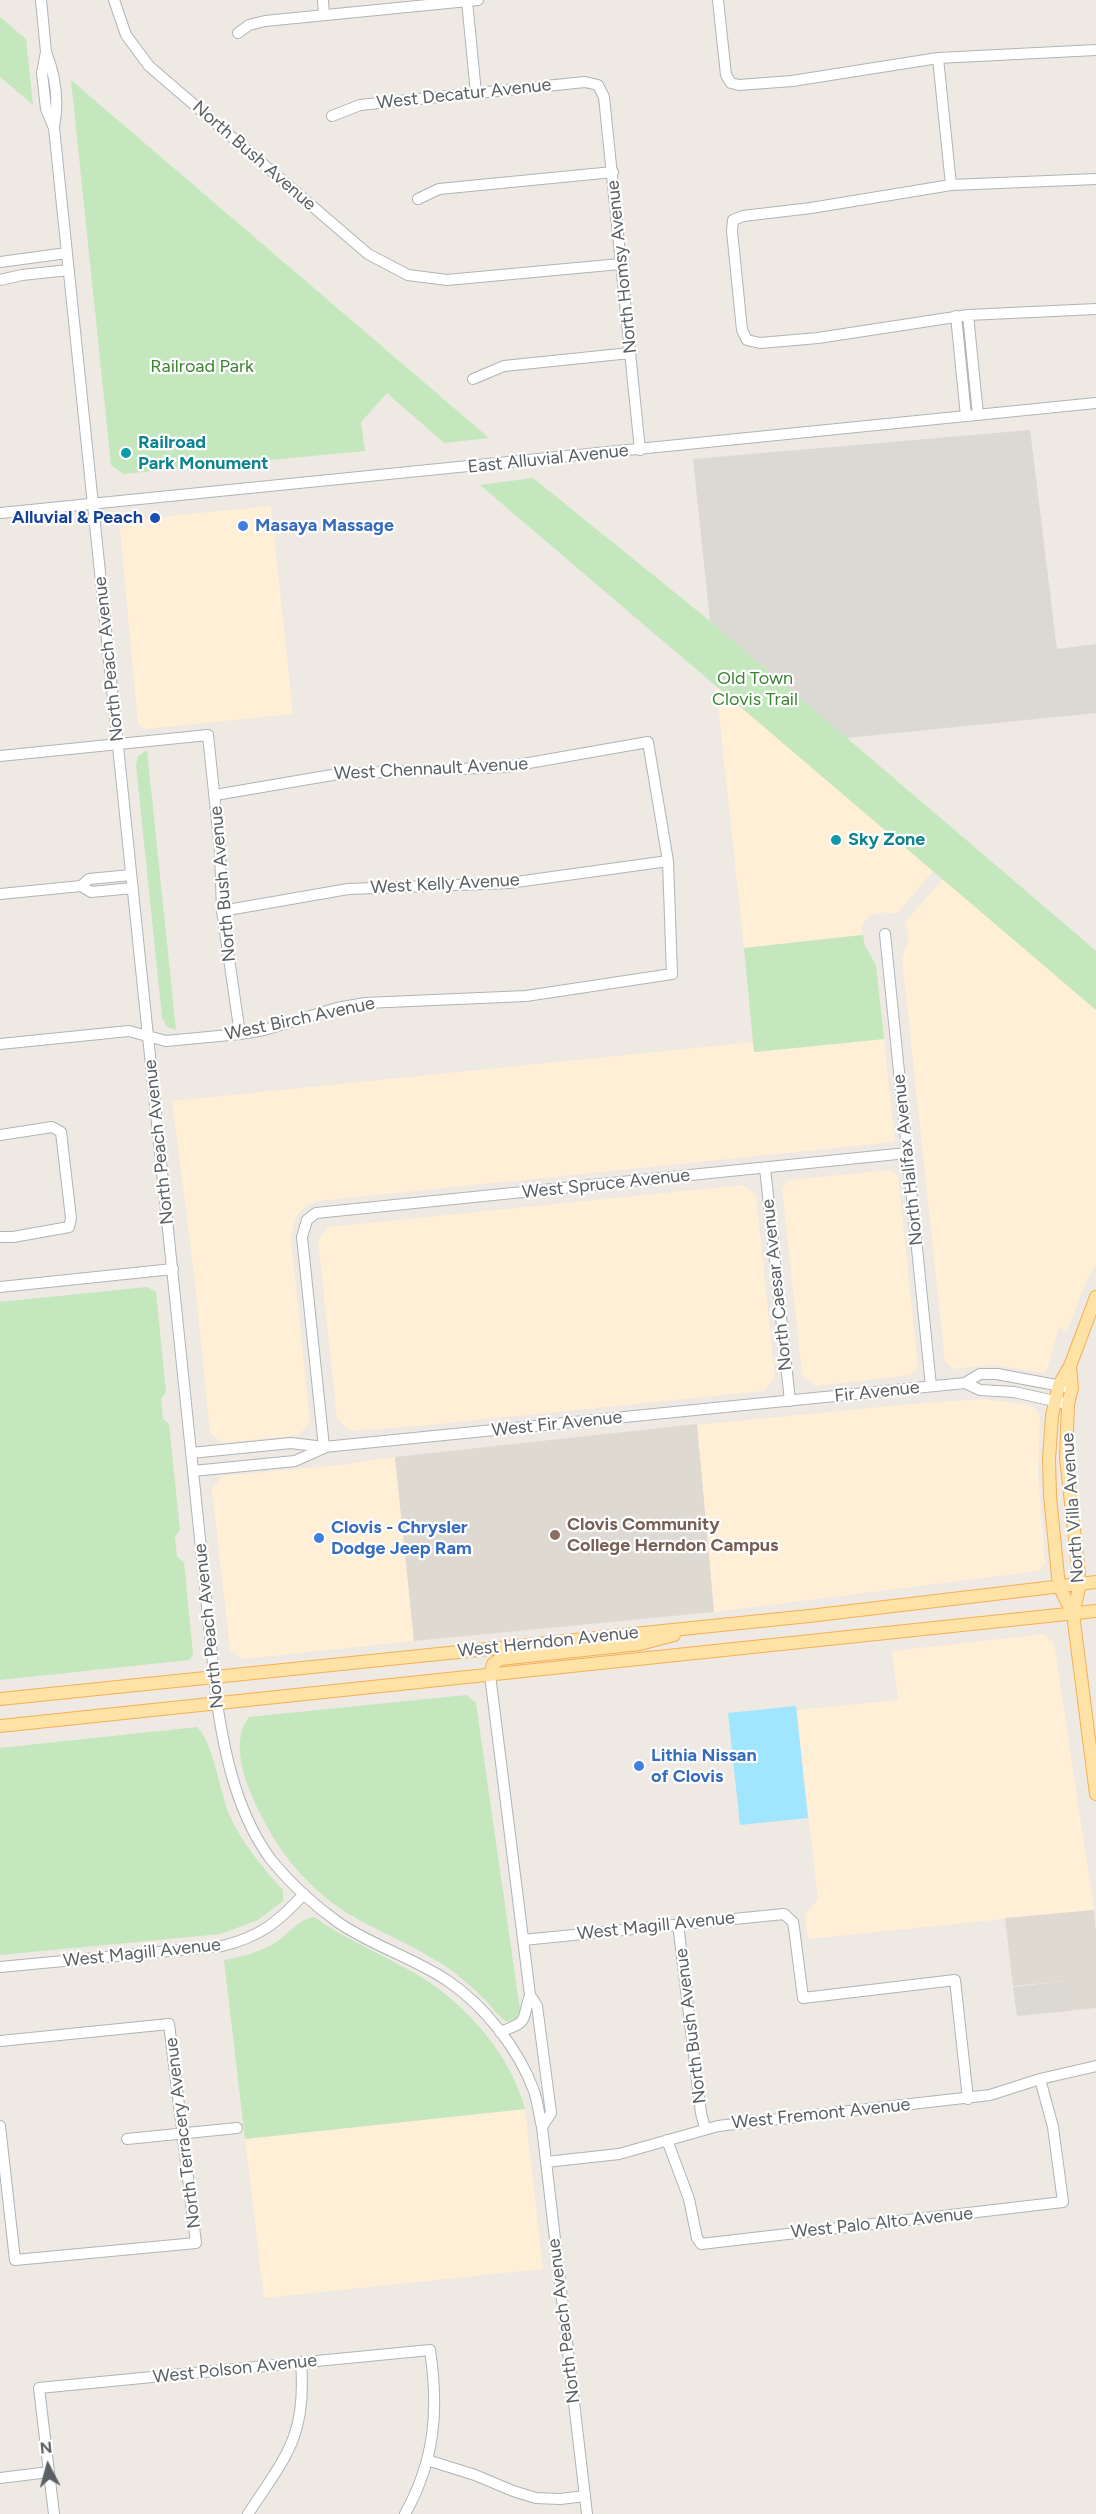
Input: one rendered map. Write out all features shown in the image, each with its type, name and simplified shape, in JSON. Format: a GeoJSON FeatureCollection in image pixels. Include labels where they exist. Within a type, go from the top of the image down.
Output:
{"type":"FeatureCollection","features":[{"type":"Feature","properties":{"kind":"main road","name":"North Villa Avenue"},"geometry":{"type":"LineString","coordinates":[[1096,1297],[1054,1402],[1049,1459],[1059,1586],[1073,1614],[1096,1794]]}},
{"type":"Feature","properties":{"kind":"main road","name":"North Villa Avenue"},"geometry":{"type":"LineString","coordinates":[[1070,1366],[1072,1388],[1068,1404],[1066,1458],[1080,1584],[1073,1614]]}},
{"type":"Feature","properties":{"kind":"main road","name":"West Herndon Avenue"},"geometry":{"type":"LineString","coordinates":[[0,1699],[713,1625],[1096,1582]]}},
{"type":"Feature","properties":{"kind":"main road","name":"West Herndon Avenue"},"geometry":{"type":"LineString","coordinates":[[0,1726],[1096,1611]]}},
{"type":"Feature","properties":{"kind":"main road"},"geometry":{"type":"LineString","coordinates":[[490,1675],[493,1664],[500,1659],[640,1644],[713,1625]]}},
{"type":"Feature","properties":{"kind":"street","name":"North Peach Avenue"},"geometry":{"type":"LineString","coordinates":[[41,0],[46,52],[54,71],[57,95],[58,108],[54,128],[92,504],[214,1677],[228,1763],[249,1820],[273,1861],[304,1894],[340,1923],[448,1982],[477,2006],[500,2032],[521,2062],[530,2082],[542,2127],[587,2514]]}},
{"type":"Feature","properties":{"kind":"street","name":"North Bush Avenue"},"geometry":{"type":"LineString","coordinates":[[114,0],[126,35],[149,66],[368,254],[384,265],[408,275],[426,279],[468,279],[620,264]]}},
{"type":"Feature","properties":{"kind":"street"},"geometry":{"type":"LineString","coordinates":[[323,0],[324,15]]}},
{"type":"Feature","properties":{"kind":"street"},"geometry":{"type":"LineString","coordinates":[[718,0],[726,75],[730,83],[739,86],[792,81],[938,58],[1096,50]]}},
{"type":"Feature","properties":{"kind":"street"},"geometry":{"type":"LineString","coordinates":[[238,33],[264,21],[472,1],[476,93]]}},
{"type":"Feature","properties":{"kind":"street"},"geometry":{"type":"LineString","coordinates":[[938,58],[951,185]]}},
{"type":"Feature","properties":{"kind":"street","name":"West Decatur Avenue"},"geometry":{"type":"LineString","coordinates":[[332,116],[360,105],[585,82],[598,85]]}},
{"type":"Feature","properties":{"kind":"street","name":"North Homsy Avenue"},"geometry":{"type":"LineString","coordinates":[[598,85],[604,97],[613,172],[620,264],[640,450]]}},
{"type":"Feature","properties":{"kind":"street"},"geometry":{"type":"LineString","coordinates":[[418,199],[439,189],[613,172]]}},
{"type":"Feature","properties":{"kind":"street"},"geometry":{"type":"LineString","coordinates":[[1096,179],[951,185],[811,208],[743,216],[733,220],[732,231],[742,330],[747,340],[760,343],[818,338],[956,316],[1096,309]]}},
{"type":"Feature","properties":{"kind":"street"},"geometry":{"type":"LineString","coordinates":[[0,262],[67,253]]}},
{"type":"Feature","properties":{"kind":"street"},"geometry":{"type":"LineString","coordinates":[[0,280],[69,270]]}},
{"type":"Feature","properties":{"kind":"street"},"geometry":{"type":"LineString","coordinates":[[968,315],[978,415]]}},
{"type":"Feature","properties":{"kind":"street"},"geometry":{"type":"LineString","coordinates":[[956,316],[966,416]]}},
{"type":"Feature","properties":{"kind":"street"},"geometry":{"type":"LineString","coordinates":[[473,379],[504,366],[630,353]]}},
{"type":"Feature","properties":{"kind":"street","name":"East Alluvial Avenue"},"geometry":{"type":"LineString","coordinates":[[0,513],[1096,403]]}},
{"type":"Feature","properties":{"kind":"street","name":"North Bush Avenue"},"geometry":{"type":"LineString","coordinates":[[118,744],[208,735],[222,911],[240,1034]]}},
{"type":"Feature","properties":{"kind":"street","name":"West Chennault Avenue"},"geometry":{"type":"LineString","coordinates":[[214,795],[338,774],[506,768],[648,742],[668,861]]}},
{"type":"Feature","properties":{"kind":"street"},"geometry":{"type":"LineString","coordinates":[[0,756],[118,744]]}},
{"type":"Feature","properties":{"kind":"street","name":"West Kelly Avenue"},"geometry":{"type":"LineString","coordinates":[[222,911],[348,889],[509,883],[668,861]]}},
{"type":"Feature","properties":{"kind":"street","name":"West Birch Avenue"},"geometry":{"type":"LineString","coordinates":[[0,1044],[129,1031],[166,1041],[240,1034],[264,1030],[337,1008],[365,1003],[526,996],[672,974],[668,861]]}},
{"type":"Feature","properties":{"kind":"street"},"geometry":{"type":"LineString","coordinates":[[0,894],[81,886],[89,879],[131,875]]}},
{"type":"Feature","properties":{"kind":"street"},"geometry":{"type":"LineString","coordinates":[[81,886],[91,892],[133,888]]}},
{"type":"Feature","properties":{"kind":"street","name":"North Halifax Avenue"},"geometry":{"type":"LineString","coordinates":[[885,934],[931,1386]]}},
{"type":"Feature","properties":{"kind":"street"},"geometry":{"type":"LineString","coordinates":[[0,1135],[52,1126],[61,1132],[71,1218],[69,1227],[13,1237],[0,1237]]}},
{"type":"Feature","properties":{"kind":"street","name":"West Spruce Avenue"},"geometry":{"type":"LineString","coordinates":[[324,1447],[302,1237],[307,1220],[320,1211],[907,1153]]}},
{"type":"Feature","properties":{"kind":"street","name":"North Caesar Avenue"},"geometry":{"type":"LineString","coordinates":[[765,1168],[790,1401]]}},
{"type":"Feature","properties":{"kind":"street"},"geometry":{"type":"LineString","coordinates":[[0,1287],[173,1269]]}},
{"type":"Feature","properties":{"kind":"street","name":"Fir Avenue"},"geometry":{"type":"LineString","coordinates":[[790,1401],[965,1383],[980,1374],[997,1374],[1072,1388]]}},
{"type":"Feature","properties":{"kind":"street","name":"Fir Avenue"},"geometry":{"type":"LineString","coordinates":[[965,1383],[980,1390],[1014,1392],[1068,1404]]}},
{"type":"Feature","properties":{"kind":"street","name":"West Fir Avenue"},"geometry":{"type":"LineString","coordinates":[[191,1453],[291,1443],[324,1447],[790,1401]]}},
{"type":"Feature","properties":{"kind":"street","name":"West Fir Avenue"},"geometry":{"type":"LineString","coordinates":[[193,1471],[295,1461],[324,1447]]}},
{"type":"Feature","properties":{"kind":"street","name":"North Peach Avenue"},"geometry":{"type":"LineString","coordinates":[[490,1675],[530,1995],[521,2024],[500,2032]]}},
{"type":"Feature","properties":{"kind":"street","name":"West Magill Avenue"},"geometry":{"type":"LineString","coordinates":[[0,1967],[222,1946],[238,1942],[268,1928],[282,1918],[304,1894]]}},
{"type":"Feature","properties":{"kind":"street","name":"West Magill Avenue"},"geometry":{"type":"LineString","coordinates":[[523,1940],[779,1913],[789,1916],[794,1928],[803,1998],[955,1980],[968,2099]]}},
{"type":"Feature","properties":{"kind":"street","name":"North Bush Avenue"},"geometry":{"type":"LineString","coordinates":[[678,1924],[701,2113],[705,2128]]}},
{"type":"Feature","properties":{"kind":"street","name":"North Peach Avenue"},"geometry":{"type":"LineString","coordinates":[[530,1995],[537,2006],[551,2114],[542,2127]]}},
{"type":"Feature","properties":{"kind":"street","name":"North Terracery Avenue"},"geometry":{"type":"LineString","coordinates":[[0,2041],[169,2024],[196,2243],[15,2260],[0,2126]]}},
{"type":"Feature","properties":{"kind":"street","name":"West Fremont Avenue"},"geometry":{"type":"LineString","coordinates":[[546,2163],[619,2154],[705,2128],[968,2099],[1096,2066]]}},
{"type":"Feature","properties":{"kind":"street","name":"West Palo Alto Avenue"},"geometry":{"type":"LineString","coordinates":[[667,2140],[689,2199],[697,2238],[701,2244],[1063,2202],[1053,2127],[1040,2079]]}},
{"type":"Feature","properties":{"kind":"street"},"geometry":{"type":"LineString","coordinates":[[127,2139],[237,2128]]}},
{"type":"Feature","properties":{"kind":"street","name":"West Polson Avenue"},"geometry":{"type":"LineString","coordinates":[[49,2472],[39,2388],[430,2350],[435,2386],[435,2412],[427,2460]]}},
{"type":"Feature","properties":{"kind":"street"},"geometry":{"type":"LineString","coordinates":[[248,2514],[284,2460],[299,2427],[303,2390],[301,2362]]}},
{"type":"Feature","properties":{"kind":"street"},"geometry":{"type":"LineString","coordinates":[[405,2514],[421,2480],[427,2460],[475,2475],[513,2492],[536,2498],[560,2499],[585,2496]]}},
{"type":"Feature","properties":{"kind":"street"},"geometry":{"type":"LineString","coordinates":[[0,2478],[49,2472],[54,2514]]}},
{"type":"Feature","properties":{"kind":"shaded area"},"geometry":{"type":"Polygon","coordinates":[[[1030,430],[1057,649],[1096,644],[1096,713],[846,738],[710,621],[693,459],[1030,430]]]}},
{"type":"Feature","properties":{"kind":"shaded area"},"geometry":{"type":"Polygon","coordinates":[[[271,506],[293,714],[145,729],[138,724],[120,530],[128,520],[271,506]]]}},
{"type":"Feature","properties":{"kind":"shaded area"},"geometry":{"type":"Polygon","coordinates":[[[716,686],[933,871],[897,914],[887,912],[870,915],[862,925],[861,935],[744,948],[716,686]]]}},
{"type":"Feature","properties":{"kind":"shaded area"},"geometry":{"type":"Polygon","coordinates":[[[943,879],[1096,1010],[1096,1265],[1088,1277],[1067,1331],[1059,1327],[1047,1370],[1043,1373],[992,1365],[954,1369],[945,1362],[902,959],[909,937],[905,922],[943,879]]]}},
{"type":"Feature","properties":{"kind":"shaded area"},"geometry":{"type":"Polygon","coordinates":[[[884,1039],[895,1142],[318,1201],[307,1205],[295,1218],[291,1239],[310,1422],[299,1435],[222,1443],[210,1433],[194,1273],[172,1101],[753,1042],[755,1052],[884,1039]]]}},
{"type":"Feature","properties":{"kind":"shaded area"},"geometry":{"type":"Polygon","coordinates":[[[890,1170],[898,1176],[918,1367],[911,1375],[815,1386],[802,1375],[782,1188],[789,1180],[890,1170]]]}},
{"type":"Feature","properties":{"kind":"shaded area"},"geometry":{"type":"Polygon","coordinates":[[[743,1185],[756,1195],[775,1378],[764,1391],[350,1431],[337,1419],[318,1240],[329,1227],[743,1185]]]}},
{"type":"Feature","properties":{"kind":"shaded area"},"geometry":{"type":"Polygon","coordinates":[[[981,1399],[1033,1405],[1040,1415],[1038,1474],[1045,1563],[1039,1571],[714,1612],[697,1425],[981,1399]]]}},
{"type":"Feature","properties":{"kind":"shaded area","name":"Clovis Community College Herndon Campus"},"geometry":{"type":"Polygon","coordinates":[[[697,1424],[714,1612],[414,1641],[395,1457],[697,1424]]]}},
{"type":"Feature","properties":{"kind":"shaded area"},"geometry":{"type":"Polygon","coordinates":[[[395,1457],[414,1641],[243,1659],[230,1650],[212,1489],[222,1476],[341,1465],[395,1457]]]}},
{"type":"Feature","properties":{"kind":"shaded area"},"geometry":{"type":"Polygon","coordinates":[[[1044,1634],[1054,1643],[1094,1910],[808,1939],[805,1915],[818,1899],[796,1710],[898,1700],[892,1651],[1044,1634]]]}},
{"type":"Feature","properties":{"kind":"shaded area"},"geometry":{"type":"Polygon","coordinates":[[[1094,1910],[1096,2008],[1068,2011],[1064,1981],[1013,1986],[1005,1918],[1094,1910]]]}},
{"type":"Feature","properties":{"kind":"shaded area"},"geometry":{"type":"Polygon","coordinates":[[[1065,1981],[1068,2011],[1017,2016],[1013,1987],[1065,1981]]]}},
{"type":"Feature","properties":{"kind":"shaded area"},"geometry":{"type":"Polygon","coordinates":[[[525,2109],[543,2269],[264,2298],[245,2139],[525,2109]]]}},
{"type":"Feature","properties":{"kind":"green space"},"geometry":{"type":"Polygon","coordinates":[[[0,17],[26,39],[33,105],[0,77],[0,17]]]}},
{"type":"Feature","properties":{"kind":"green space","name":"Railroad Park"},"geometry":{"type":"Polygon","coordinates":[[[71,80],[489,438],[444,443],[387,393],[361,422],[365,451],[123,474],[111,465],[71,80]]]}},
{"type":"Feature","properties":{"kind":"green space","name":"Old Town Clovis Trail"},"geometry":{"type":"Polygon","coordinates":[[[533,478],[710,621],[1096,951],[1096,1010],[480,485],[533,478]]]}},
{"type":"Feature","properties":{"kind":"green space"},"geometry":{"type":"Polygon","coordinates":[[[147,750],[176,1030],[167,1027],[162,1017],[136,765],[138,756],[147,750]]]}},
{"type":"Feature","properties":{"kind":"green space"},"geometry":{"type":"Polygon","coordinates":[[[863,935],[865,946],[876,965],[884,1039],[754,1052],[744,948],[863,935]]]}},
{"type":"Feature","properties":{"kind":"green space"},"geometry":{"type":"Polygon","coordinates":[[[147,1287],[156,1292],[166,1392],[161,1399],[163,1419],[169,1424],[180,1530],[175,1536],[177,1557],[184,1562],[193,1655],[189,1660],[0,1680],[0,1302],[147,1287]]]}},
{"type":"Feature","properties":{"kind":"green space"},"geometry":{"type":"Polygon","coordinates":[[[466,1695],[476,1703],[520,2010],[516,2019],[510,2021],[502,2018],[451,1970],[359,1920],[340,1908],[306,1879],[279,1846],[267,1827],[248,1786],[241,1760],[241,1733],[249,1717],[466,1695]]]}},
{"type":"Feature","properties":{"kind":"green space"},"geometry":{"type":"Polygon","coordinates":[[[197,1727],[207,1744],[234,1825],[253,1854],[283,1890],[283,1901],[258,1920],[221,1934],[0,1955],[0,1748],[197,1727]]]}},
{"type":"Feature","properties":{"kind":"green space"},"geometry":{"type":"Polygon","coordinates":[[[314,1917],[426,1980],[458,2005],[500,2053],[519,2090],[525,2109],[245,2139],[224,1960],[250,1954],[269,1946],[298,1924],[314,1917]]]}},
{"type":"Feature","properties":{"kind":"water"},"geometry":{"type":"Polygon","coordinates":[[[796,1706],[808,1818],[740,1825],[728,1713],[796,1706]]]}},
{"type":"Feature","properties":{"kind":"place","name":"Railroad Park Monument"},"geometry":{"type":"Point","coordinates":[126,453]}},
{"type":"Feature","properties":{"kind":"place","name":"Alluvial & Peach"},"geometry":{"type":"Point","coordinates":[155,518]}},
{"type":"Feature","properties":{"kind":"place","name":"Masaya Massage"},"geometry":{"type":"Point","coordinates":[243,526]}},
{"type":"Feature","properties":{"kind":"place","name":"Sky Zone"},"geometry":{"type":"Point","coordinates":[836,840]}},
{"type":"Feature","properties":{"kind":"place","name":"Clovis Community College Herndon Campus"},"geometry":{"type":"Point","coordinates":[555,1535]}},
{"type":"Feature","properties":{"kind":"place","name":"Clovis - Chrysler Dodge Jeep Ram"},"geometry":{"type":"Point","coordinates":[319,1538]}},
{"type":"Feature","properties":{"kind":"place","name":"Lithia Nissan of Clovis"},"geometry":{"type":"Point","coordinates":[639,1766]}}]}
